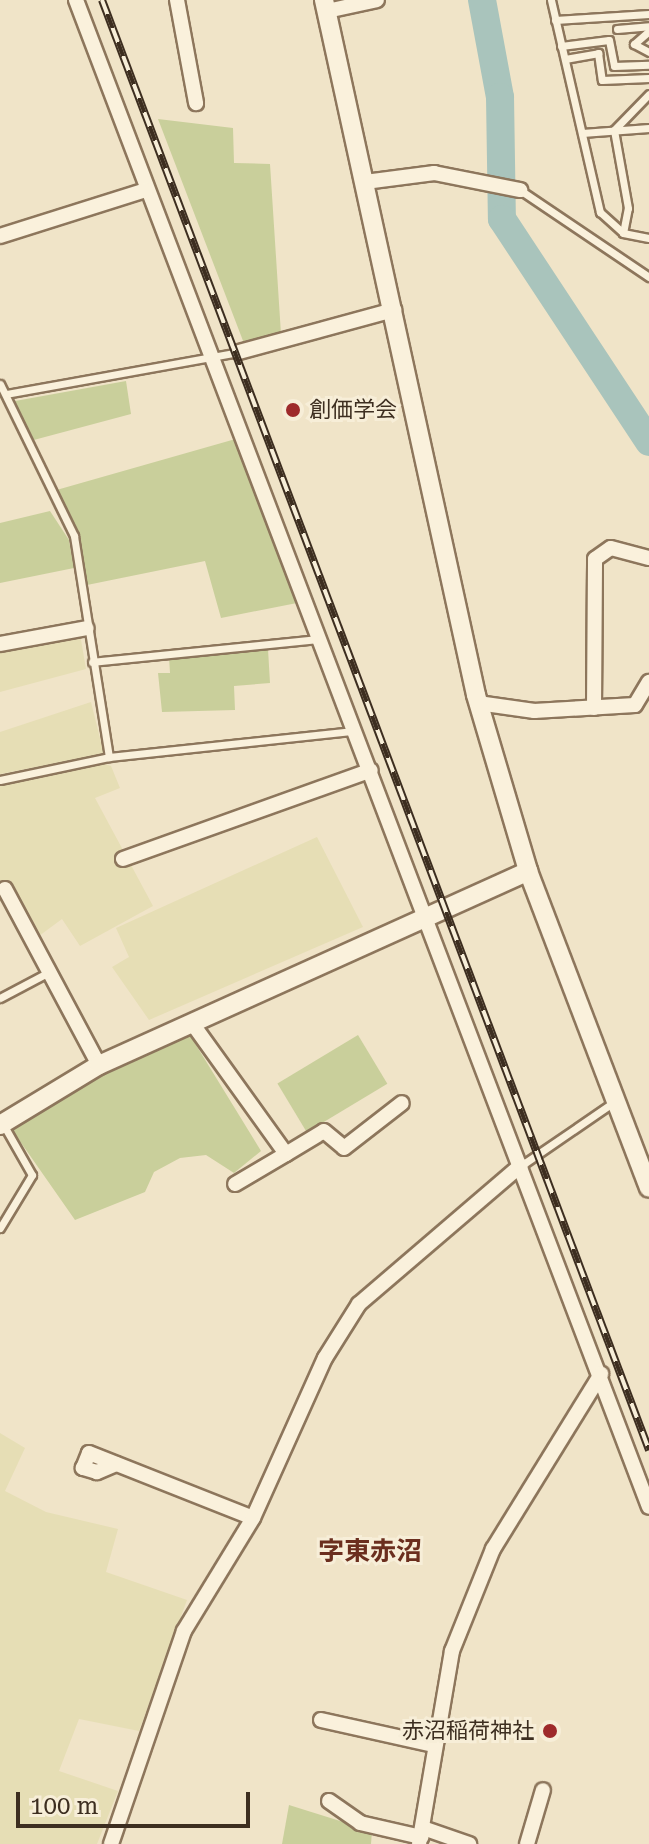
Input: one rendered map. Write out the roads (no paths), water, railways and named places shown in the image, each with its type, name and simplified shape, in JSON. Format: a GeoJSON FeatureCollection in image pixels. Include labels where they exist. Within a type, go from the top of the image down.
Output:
{"type":"FeatureCollection","features":[{"type":"Feature","properties":{"kind":"street"},"geometry":{"type":"LineString","coordinates":[[76,0],[146,190],[218,358],[649,1507]]}},
{"type":"Feature","properties":{"kind":"street"},"geometry":{"type":"LineString","coordinates":[[177,0],[196,103]]}},
{"type":"Feature","properties":{"kind":"street"},"geometry":{"type":"LineString","coordinates":[[377,0],[326,6],[478,703],[528,871],[616,1101],[646,1170],[649,1188]]}},
{"type":"Feature","properties":{"kind":"street"},"geometry":{"type":"LineString","coordinates":[[365,182],[434,173],[490,180],[520,190]]}},
{"type":"Feature","properties":{"kind":"street"},"geometry":{"type":"LineString","coordinates":[[0,236],[146,190]]}},
{"type":"Feature","properties":{"kind":"street"},"geometry":{"type":"LineString","coordinates":[[239,352],[394,310]]}},
{"type":"Feature","properties":{"kind":"street"},"geometry":{"type":"LineString","coordinates":[[594,708],[595,559],[611,548],[649,558]]}},
{"type":"Feature","properties":{"kind":"street"},"geometry":{"type":"LineString","coordinates":[[0,644],[87,628]]}},
{"type":"Feature","properties":{"kind":"street"},"geometry":{"type":"LineString","coordinates":[[478,703],[594,708],[635,705],[649,682]]}},
{"type":"Feature","properties":{"kind":"street"},"geometry":{"type":"LineString","coordinates":[[123,859],[371,770]]}},
{"type":"Feature","properties":{"kind":"street"},"geometry":{"type":"LineString","coordinates":[[1,1124],[99,1065],[425,911],[528,871]]}},
{"type":"Feature","properties":{"kind":"street"},"geometry":{"type":"LineString","coordinates":[[5,889],[99,1065]]}},
{"type":"Feature","properties":{"kind":"street"},"geometry":{"type":"LineString","coordinates":[[192,1023],[286,1154]]}},
{"type":"Feature","properties":{"kind":"street"},"geometry":{"type":"LineString","coordinates":[[235,1184],[324,1131],[344,1148],[402,1103]]}},
{"type":"Feature","properties":{"kind":"street"},"geometry":{"type":"LineString","coordinates":[[111,1844],[184,1631],[253,1518],[325,1358],[359,1304],[521,1165]]}},
{"type":"Feature","properties":{"kind":"street"},"geometry":{"type":"LineString","coordinates":[[421,1836],[452,1651],[493,1549],[601,1374]]}},
{"type":"Feature","properties":{"kind":"street"},"geometry":{"type":"LineString","coordinates":[[116,1464],[253,1518]]}},
{"type":"Feature","properties":{"kind":"street"},"geometry":{"type":"LineString","coordinates":[[321,1720],[434,1745]]}},
{"type":"Feature","properties":{"kind":"street"},"geometry":{"type":"LineString","coordinates":[[527,1844],[543,1790]]}},
{"type":"Feature","properties":{"kind":"street"},"geometry":{"type":"LineString","coordinates":[[329,1801],[360,1823],[469,1844]]}},
{"type":"Feature","properties":{"kind":"lane"},"geometry":{"type":"LineString","coordinates":[[551,0],[600,212],[623,233],[649,238]]}},
{"type":"Feature","properties":{"kind":"lane"},"geometry":{"type":"LineString","coordinates":[[555,20],[649,14]]}},
{"type":"Feature","properties":{"kind":"lane"},"geometry":{"type":"LineString","coordinates":[[617,29],[649,29]]}},
{"type":"Feature","properties":{"kind":"lane"},"geometry":{"type":"LineString","coordinates":[[649,29],[634,44],[649,52]]}},
{"type":"Feature","properties":{"kind":"lane"},"geometry":{"type":"LineString","coordinates":[[561,46],[609,40],[614,66],[649,65]]}},
{"type":"Feature","properties":{"kind":"lane"},"geometry":{"type":"LineString","coordinates":[[565,59],[598,53],[602,80],[649,78]]}},
{"type":"Feature","properties":{"kind":"lane"},"geometry":{"type":"LineString","coordinates":[[614,130],[649,94]]}},
{"type":"Feature","properties":{"kind":"lane"},"geometry":{"type":"LineString","coordinates":[[582,133],[649,128]]}},
{"type":"Feature","properties":{"kind":"lane"},"geometry":{"type":"LineString","coordinates":[[614,130],[628,208],[623,233]]}},
{"type":"Feature","properties":{"kind":"lane"},"geometry":{"type":"LineString","coordinates":[[520,190],[649,277]]}},
{"type":"Feature","properties":{"kind":"lane"},"geometry":{"type":"LineString","coordinates":[[6,394],[239,352]]}},
{"type":"Feature","properties":{"kind":"lane"},"geometry":{"type":"LineString","coordinates":[[0,384],[74,536],[109,757]]}},
{"type":"Feature","properties":{"kind":"lane"},"geometry":{"type":"LineString","coordinates":[[92,662],[322,638]]}},
{"type":"Feature","properties":{"kind":"lane"},"geometry":{"type":"LineString","coordinates":[[0,780],[109,757],[356,730]]}},
{"type":"Feature","properties":{"kind":"lane"},"geometry":{"type":"LineString","coordinates":[[0,998],[49,972]]}},
{"type":"Feature","properties":{"kind":"lane"},"geometry":{"type":"LineString","coordinates":[[521,1165],[616,1101]]}},
{"type":"Feature","properties":{"kind":"lane"},"geometry":{"type":"LineString","coordinates":[[0,1228],[32,1175],[1,1124]]}},
{"type":"Feature","properties":{"kind":"waterway"},"geometry":{"type":"LineString","coordinates":[[482,0],[500,97],[502,219],[649,442]]}},
{"type":"Feature","properties":{"kind":"railway"},"geometry":{"type":"LineString","coordinates":[[102,0],[649,1450]]}},
{"type":"Feature","properties":{"kind":"place","name":"創価学会"},"geometry":{"type":"Point","coordinates":[293,410]}},
{"type":"Feature","properties":{"kind":"place","name":"赤沼稲荷神社"},"geometry":{"type":"Point","coordinates":[550,1731]}},
{"type":"Feature","properties":{"kind":"district","name":"字東赤沼"},"geometry":{"type":"Point","coordinates":[370,1552]}}]}
